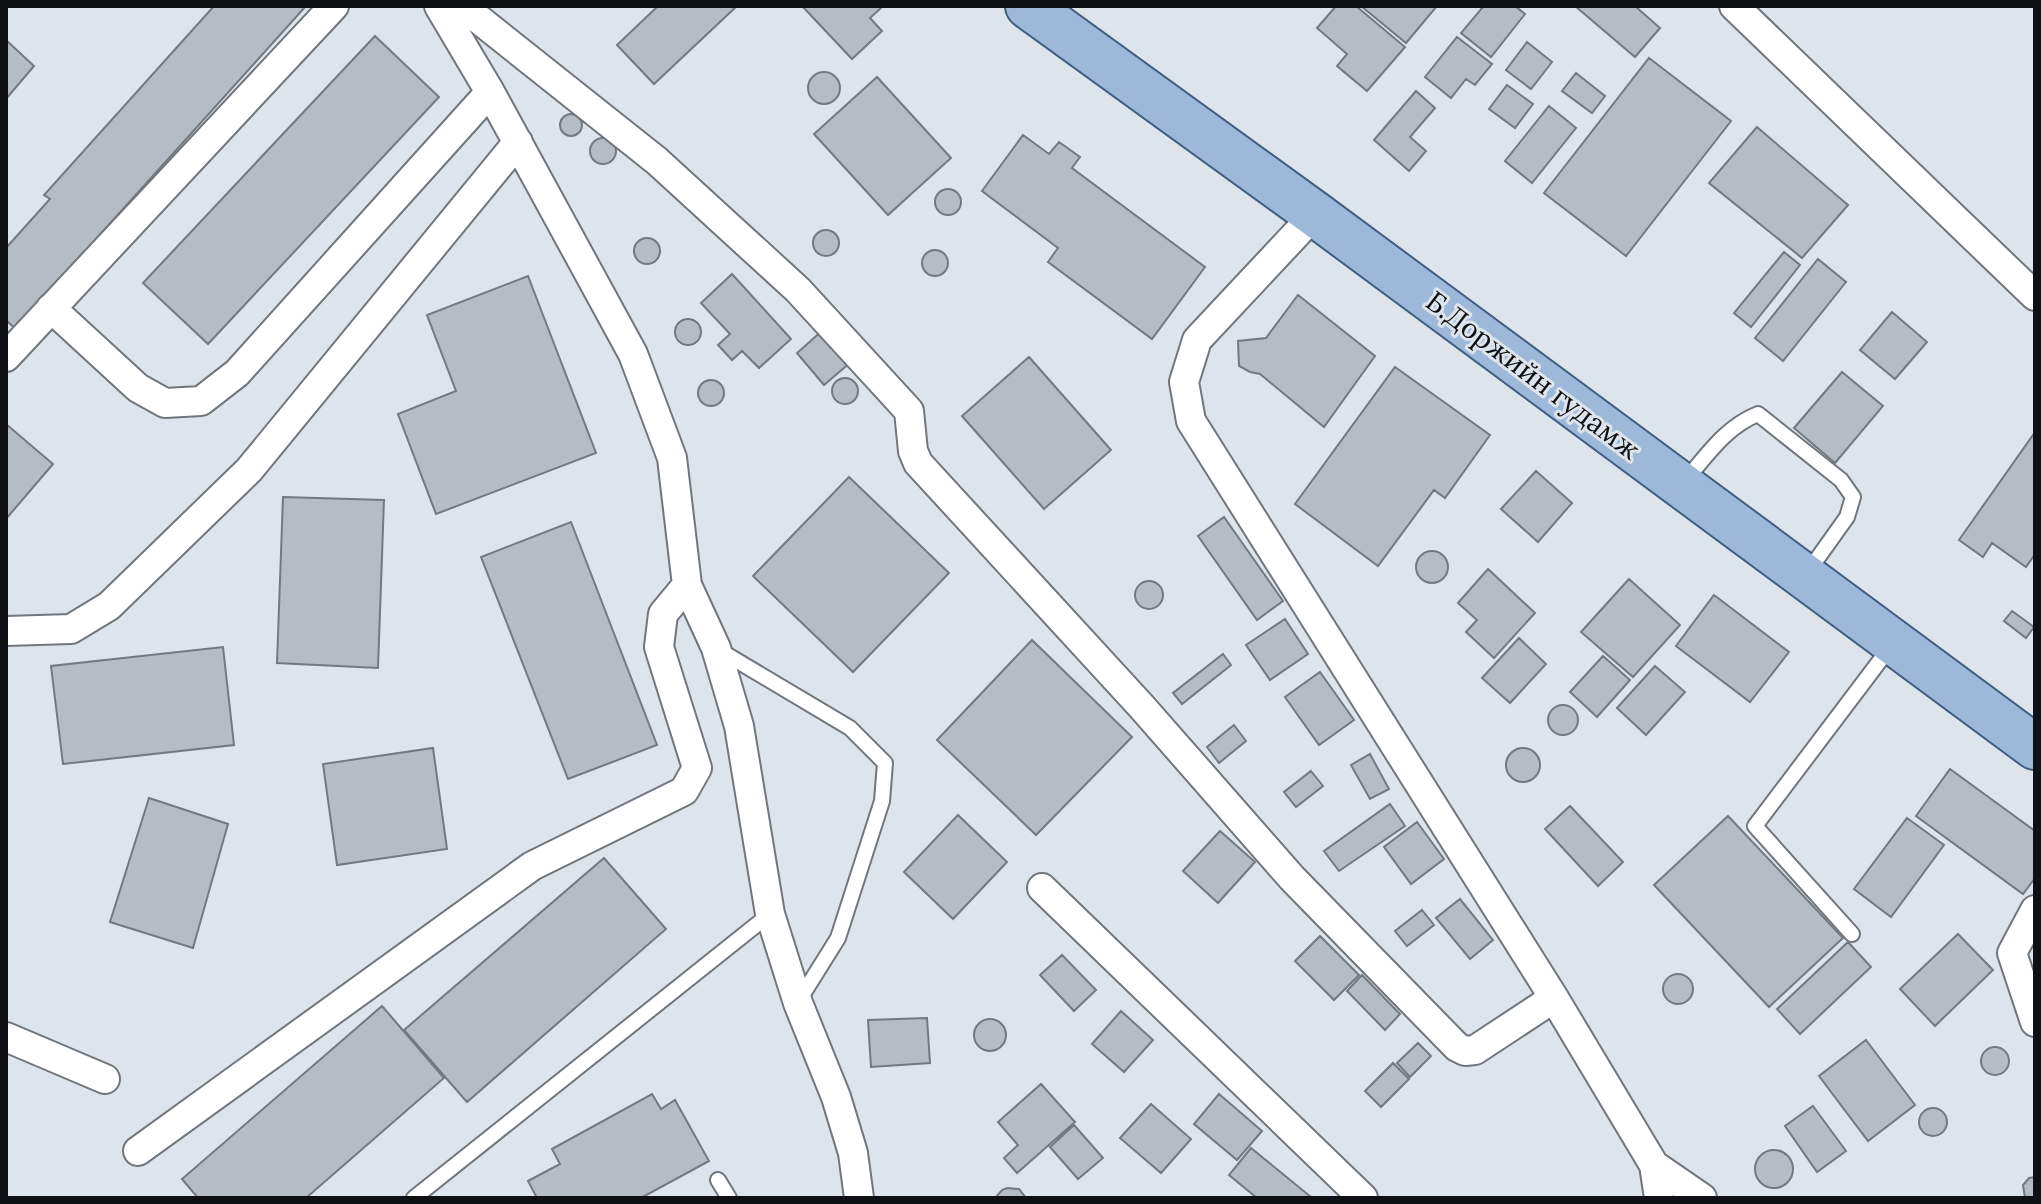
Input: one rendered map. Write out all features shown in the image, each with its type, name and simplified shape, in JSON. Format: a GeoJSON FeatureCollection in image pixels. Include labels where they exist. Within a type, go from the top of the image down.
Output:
{"type":"FeatureCollection","features":[{"type":"Feature","properties":{"kind":"main road","name":"Б.Доржийн гудамж"},"geometry":{"type":"LineString","coordinates":[[1028,6],[1315,214],[2035,747]]}},
{"type":"Feature","properties":{"kind":"street"},"geometry":{"type":"LineString","coordinates":[[6,357],[334,6]]}},
{"type":"Feature","properties":{"kind":"street"},"geometry":{"type":"LineString","coordinates":[[439,6],[518,142],[633,354],[672,458],[687,585],[716,648],[739,726],[770,914],[798,1003],[836,1097],[853,1153],[859,1198]]}},
{"type":"Feature","properties":{"kind":"street"},"geometry":{"type":"LineString","coordinates":[[462,6],[657,161],[798,290],[905,405],[909,411],[913,451],[918,463],[1142,707],[1292,878],[1457,1047],[1465,1051],[1475,1050],[1554,998]]}},
{"type":"Feature","properties":{"kind":"street"},"geometry":{"type":"LineString","coordinates":[[1734,6],[2035,296]]}},
{"type":"Feature","properties":{"kind":"street"},"geometry":{"type":"LineString","coordinates":[[51,308],[138,388],[165,403],[201,401],[237,373],[490,92]]}},
{"type":"Feature","properties":{"kind":"street"},"geometry":{"type":"LineString","coordinates":[[6,631],[71,629],[109,606],[249,470],[518,142]]}},
{"type":"Feature","properties":{"kind":"street"},"geometry":{"type":"LineString","coordinates":[[1315,214],[1197,340],[1184,382],[1191,421],[1554,998],[1654,1165],[1659,1198]]}},
{"type":"Feature","properties":{"kind":"street"},"geometry":{"type":"LineString","coordinates":[[138,1151],[532,866],[684,791],[697,768],[659,647],[663,614],[687,585]]}},
{"type":"Feature","properties":{"kind":"street"},"geometry":{"type":"LineString","coordinates":[[1042,888],[1363,1198]]}},
{"type":"Feature","properties":{"kind":"street"},"geometry":{"type":"LineString","coordinates":[[2035,910],[2012,953],[2035,1022]]}},
{"type":"Feature","properties":{"kind":"street"},"geometry":{"type":"LineString","coordinates":[[6,1037],[105,1079]]}},
{"type":"Feature","properties":{"kind":"street"},"geometry":{"type":"LineString","coordinates":[[1654,1165],[1702,1198]]}},
{"type":"Feature","properties":{"kind":"lane"},"geometry":{"type":"LineString","coordinates":[[1682,486],[1730,430],[1740,421],[1758,414],[1841,480],[1853,497],[1847,517],[1805,576]]}},
{"type":"Feature","properties":{"kind":"lane"},"geometry":{"type":"LineString","coordinates":[[1852,934],[1755,826],[1893,642]]}},
{"type":"Feature","properties":{"kind":"lane"},"geometry":{"type":"LineString","coordinates":[[716,648],[850,728],[885,763],[882,801],[838,938],[798,1003]]}},
{"type":"Feature","properties":{"kind":"lane"},"geometry":{"type":"LineString","coordinates":[[414,1198],[770,914]]}},
{"type":"Feature","properties":{"kind":"lane"},"geometry":{"type":"LineString","coordinates":[[718,1180],[729,1198]]}},
{"type":"Feature","properties":{"kind":"building"},"geometry":{"type":"Polygon","coordinates":[[[214,6],[306,6],[96,239],[100,243],[20,333],[6,320],[6,248],[50,199],[44,195],[214,6]]]}},
{"type":"Feature","properties":{"kind":"building"},"geometry":{"type":"Polygon","coordinates":[[[658,6],[737,6],[654,84],[617,45],[658,6]]]}},
{"type":"Feature","properties":{"kind":"building"},"geometry":{"type":"Polygon","coordinates":[[[802,6],[883,6],[870,18],[882,31],[852,59],[802,6]]]}},
{"type":"Feature","properties":{"kind":"building"},"geometry":{"type":"Polygon","coordinates":[[[1336,6],[1356,6],[1405,47],[1367,91],[1337,66],[1347,54],[1317,28],[1336,6]]]}},
{"type":"Feature","properties":{"kind":"building"},"geometry":{"type":"Polygon","coordinates":[[[1361,6],[1437,6],[1406,43],[1361,6]]]}},
{"type":"Feature","properties":{"kind":"building"},"geometry":{"type":"Polygon","coordinates":[[[1486,6],[1515,6],[1525,14],[1491,57],[1461,33],[1486,6]]]}},
{"type":"Feature","properties":{"kind":"building"},"geometry":{"type":"Polygon","coordinates":[[[1575,6],[1635,6],[1660,28],[1635,57],[1575,6]]]}},
{"type":"Feature","properties":{"kind":"building"},"geometry":{"type":"Polygon","coordinates":[[[375,36],[439,97],[208,344],[143,283],[375,36]]]}},
{"type":"Feature","properties":{"kind":"building"},"geometry":{"type":"Polygon","coordinates":[[[1457,37],[1492,64],[1475,85],[1466,79],[1451,98],[1425,77],[1457,37]]]}},
{"type":"Feature","properties":{"kind":"building"},"geometry":{"type":"Polygon","coordinates":[[[6,40],[34,66],[6,99],[6,40]]]}},
{"type":"Feature","properties":{"kind":"building"},"geometry":{"type":"Polygon","coordinates":[[[1527,42],[1552,62],[1531,89],[1506,70],[1527,42]]]}},
{"type":"Feature","properties":{"kind":"building"},"geometry":{"type":"Polygon","coordinates":[[[1649,58],[1731,121],[1626,256],[1544,193],[1649,58]]]}},
{"type":"Feature","properties":{"kind":"building"},"geometry":{"type":"Polygon","coordinates":[[[824,72],[836,76],[840,88],[836,100],[824,104],[812,100],[808,88],[812,76],[824,72]]]}},
{"type":"Feature","properties":{"kind":"building"},"geometry":{"type":"Polygon","coordinates":[[[1576,73],[1605,96],[1592,113],[1562,91],[1576,73]]]}},
{"type":"Feature","properties":{"kind":"building"},"geometry":{"type":"Polygon","coordinates":[[[877,77],[951,158],[888,215],[814,134],[877,77]]]}},
{"type":"Feature","properties":{"kind":"building"},"geometry":{"type":"Polygon","coordinates":[[[1507,85],[1533,104],[1515,128],[1489,109],[1507,85]]]}},
{"type":"Feature","properties":{"kind":"building"},"geometry":{"type":"Polygon","coordinates":[[[1416,91],[1435,108],[1410,137],[1426,151],[1409,171],[1374,140],[1416,91]]]}},
{"type":"Feature","properties":{"kind":"building"},"geometry":{"type":"Polygon","coordinates":[[[1549,106],[1576,128],[1532,183],[1505,161],[1549,106]]]}},
{"type":"Feature","properties":{"kind":"building"},"geometry":{"type":"Polygon","coordinates":[[[571,114],[579,117],[582,125],[579,133],[571,136],[563,133],[560,125],[563,117],[571,114]]]}},
{"type":"Feature","properties":{"kind":"building"},"geometry":{"type":"Polygon","coordinates":[[[1757,127],[1848,205],[1802,258],[1709,183],[1757,127]]]}},
{"type":"Feature","properties":{"kind":"building"},"geometry":{"type":"Polygon","coordinates":[[[1023,135],[1049,154],[1059,142],[1080,157],[1072,168],[1205,267],[1152,339],[1048,262],[1058,248],[982,191],[1023,135]]]}},
{"type":"Feature","properties":{"kind":"building"},"geometry":{"type":"Polygon","coordinates":[[[603,138],[612,142],[616,151],[612,160],[603,164],[594,160],[590,151],[594,142],[603,138]]]}},
{"type":"Feature","properties":{"kind":"building"},"geometry":{"type":"Polygon","coordinates":[[[948,189],[957,193],[961,202],[957,211],[948,215],[939,211],[935,202],[939,193],[948,189]]]}},
{"type":"Feature","properties":{"kind":"building"},"geometry":{"type":"Polygon","coordinates":[[[826,230],[835,234],[839,243],[835,252],[826,256],[817,252],[813,243],[817,234],[826,230]]]}},
{"type":"Feature","properties":{"kind":"building"},"geometry":{"type":"Polygon","coordinates":[[[647,238],[657,241],[660,251],[657,261],[647,264],[637,261],[634,251],[637,241],[647,238]]]}},
{"type":"Feature","properties":{"kind":"building"},"geometry":{"type":"Polygon","coordinates":[[[935,250],[944,254],[948,263],[944,272],[935,276],[926,272],[922,263],[926,254],[935,250]]]}},
{"type":"Feature","properties":{"kind":"building"},"geometry":{"type":"Polygon","coordinates":[[[1784,252],[1800,265],[1751,327],[1734,313],[1784,252]]]}},
{"type":"Feature","properties":{"kind":"building"},"geometry":{"type":"Polygon","coordinates":[[[1818,259],[1846,282],[1783,361],[1755,338],[1818,259]]]}},
{"type":"Feature","properties":{"kind":"building"},"geometry":{"type":"Polygon","coordinates":[[[732,274],[791,339],[759,368],[742,351],[732,360],[718,345],[730,334],[701,303],[732,274]]]}},
{"type":"Feature","properties":{"kind":"building"},"geometry":{"type":"Polygon","coordinates":[[[528,276],[596,453],[436,514],[398,414],[456,391],[427,315],[528,276]]]}},
{"type":"Feature","properties":{"kind":"building"},"geometry":{"type":"Polygon","coordinates":[[[1298,295],[1375,356],[1324,427],[1260,374],[1239,366],[1238,341],[1266,338],[1298,295]]]}},
{"type":"Feature","properties":{"kind":"building"},"geometry":{"type":"Polygon","coordinates":[[[1892,312],[1927,342],[1895,379],[1860,350],[1892,312]]]}},
{"type":"Feature","properties":{"kind":"building"},"geometry":{"type":"Polygon","coordinates":[[[688,319],[697,323],[701,332],[697,341],[688,345],[679,341],[675,332],[679,323],[688,319]]]}},
{"type":"Feature","properties":{"kind":"building"},"geometry":{"type":"Polygon","coordinates":[[[823,330],[851,362],[824,385],[797,353],[823,330]]]}},
{"type":"Feature","properties":{"kind":"building"},"geometry":{"type":"Polygon","coordinates":[[[1029,357],[1111,450],[1044,509],[962,416],[1029,357]]]}},
{"type":"Feature","properties":{"kind":"building"},"geometry":{"type":"Polygon","coordinates":[[[1395,367],[1490,435],[1445,498],[1434,490],[1378,566],[1295,504],[1395,367]]]}},
{"type":"Feature","properties":{"kind":"building"},"geometry":{"type":"Polygon","coordinates":[[[1842,372],[1883,406],[1835,463],[1794,428],[1842,372]]]}},
{"type":"Feature","properties":{"kind":"building"},"geometry":{"type":"Polygon","coordinates":[[[845,378],[854,382],[858,391],[854,400],[845,404],[836,400],[832,391],[836,382],[845,378]]]}},
{"type":"Feature","properties":{"kind":"building"},"geometry":{"type":"Polygon","coordinates":[[[711,380],[720,384],[724,393],[720,402],[711,406],[702,402],[698,393],[702,384],[711,380]]]}},
{"type":"Feature","properties":{"kind":"building"},"geometry":{"type":"Polygon","coordinates":[[[6,424],[53,464],[6,519],[6,424]]]}},
{"type":"Feature","properties":{"kind":"building"},"geometry":{"type":"Polygon","coordinates":[[[2035,432],[2035,554],[2026,567],[1992,543],[1983,557],[1959,540],[2035,432]]]}},
{"type":"Feature","properties":{"kind":"building"},"geometry":{"type":"Polygon","coordinates":[[[1536,471],[1572,503],[1538,542],[1501,509],[1536,471]]]}},
{"type":"Feature","properties":{"kind":"building"},"geometry":{"type":"Polygon","coordinates":[[[849,477],[949,573],[853,672],[753,576],[849,477]]]}},
{"type":"Feature","properties":{"kind":"building"},"geometry":{"type":"Polygon","coordinates":[[[283,497],[384,500],[378,668],[277,663],[283,497]]]}},
{"type":"Feature","properties":{"kind":"building"},"geometry":{"type":"Polygon","coordinates":[[[1224,517],[1283,601],[1257,620],[1198,536],[1224,517]]]}},
{"type":"Feature","properties":{"kind":"building"},"geometry":{"type":"Polygon","coordinates":[[[571,522],[657,745],[568,779],[481,557],[571,522]]]}},
{"type":"Feature","properties":{"kind":"building"},"geometry":{"type":"Polygon","coordinates":[[[1432,551],[1443,556],[1448,567],[1443,578],[1432,583],[1421,578],[1416,567],[1421,556],[1432,551]]]}},
{"type":"Feature","properties":{"kind":"building"},"geometry":{"type":"Polygon","coordinates":[[[1488,569],[1535,613],[1494,658],[1466,632],[1477,620],[1458,603],[1488,569]]]}},
{"type":"Feature","properties":{"kind":"building"},"geometry":{"type":"Polygon","coordinates":[[[1629,579],[1680,625],[1633,677],[1581,632],[1629,579]]]}},
{"type":"Feature","properties":{"kind":"building"},"geometry":{"type":"Polygon","coordinates":[[[1149,581],[1159,585],[1163,595],[1159,605],[1149,609],[1139,605],[1135,595],[1139,585],[1149,581]]]}},
{"type":"Feature","properties":{"kind":"building"},"geometry":{"type":"Polygon","coordinates":[[[1714,595],[1789,652],[1750,702],[1676,646],[1714,595]]]}},
{"type":"Feature","properties":{"kind":"building"},"geometry":{"type":"Polygon","coordinates":[[[2012,611],[2034,627],[2026,638],[2004,621],[2012,611]]]}},
{"type":"Feature","properties":{"kind":"building"},"geometry":{"type":"Polygon","coordinates":[[[1285,619],[1308,654],[1270,680],[1246,645],[1285,619]]]}},
{"type":"Feature","properties":{"kind":"building"},"geometry":{"type":"Polygon","coordinates":[[[1519,638],[1546,664],[1510,703],[1482,678],[1519,638]]]}},
{"type":"Feature","properties":{"kind":"building"},"geometry":{"type":"Polygon","coordinates":[[[1032,640],[1132,737],[1036,835],[937,740],[1032,640]]]}},
{"type":"Feature","properties":{"kind":"building"},"geometry":{"type":"Polygon","coordinates":[[[223,647],[234,745],[63,764],[51,666],[223,647]]]}},
{"type":"Feature","properties":{"kind":"building"},"geometry":{"type":"Polygon","coordinates":[[[1223,654],[1231,665],[1182,704],[1173,693],[1223,654]]]}},
{"type":"Feature","properties":{"kind":"building"},"geometry":{"type":"Polygon","coordinates":[[[1603,656],[1630,680],[1597,717],[1570,692],[1603,656]]]}},
{"type":"Feature","properties":{"kind":"building"},"geometry":{"type":"Polygon","coordinates":[[[1655,666],[1685,692],[1646,735],[1617,708],[1655,666]]]}},
{"type":"Feature","properties":{"kind":"building"},"geometry":{"type":"Polygon","coordinates":[[[1320,672],[1354,720],[1319,745],[1285,697],[1320,672]]]}},
{"type":"Feature","properties":{"kind":"building"},"geometry":{"type":"Polygon","coordinates":[[[1563,705],[1573,710],[1578,720],[1573,730],[1563,735],[1553,730],[1548,720],[1553,710],[1563,705]]]}},
{"type":"Feature","properties":{"kind":"building"},"geometry":{"type":"Polygon","coordinates":[[[1234,725],[1246,741],[1219,763],[1207,747],[1234,725]]]}},
{"type":"Feature","properties":{"kind":"building"},"geometry":{"type":"Polygon","coordinates":[[[433,748],[447,849],[337,865],[323,764],[433,748]]]}},
{"type":"Feature","properties":{"kind":"building"},"geometry":{"type":"Polygon","coordinates":[[[1523,748],[1535,753],[1540,765],[1535,777],[1523,782],[1511,777],[1506,765],[1511,753],[1523,748]]]}},
{"type":"Feature","properties":{"kind":"building"},"geometry":{"type":"Polygon","coordinates":[[[1370,754],[1389,789],[1370,799],[1351,765],[1370,754]]]}},
{"type":"Feature","properties":{"kind":"building"},"geometry":{"type":"Polygon","coordinates":[[[1950,769],[2035,831],[2035,878],[2023,894],[1916,816],[1950,769]]]}},
{"type":"Feature","properties":{"kind":"building"},"geometry":{"type":"Polygon","coordinates":[[[1311,771],[1323,786],[1296,807],[1284,792],[1311,771]]]}},
{"type":"Feature","properties":{"kind":"building"},"geometry":{"type":"Polygon","coordinates":[[[149,798],[228,824],[193,948],[110,922],[149,798]]]}},
{"type":"Feature","properties":{"kind":"building"},"geometry":{"type":"Polygon","coordinates":[[[1390,804],[1405,826],[1339,871],[1324,851],[1390,804]]]}},
{"type":"Feature","properties":{"kind":"building"},"geometry":{"type":"Polygon","coordinates":[[[1570,806],[1623,862],[1598,886],[1545,829],[1570,806]]]}},
{"type":"Feature","properties":{"kind":"building"},"geometry":{"type":"Polygon","coordinates":[[[958,815],[1007,862],[953,919],[904,872],[958,815]]]}},
{"type":"Feature","properties":{"kind":"building"},"geometry":{"type":"Polygon","coordinates":[[[1728,816],[1843,938],[1769,1007],[1654,885],[1728,816]]]}},
{"type":"Feature","properties":{"kind":"building"},"geometry":{"type":"Polygon","coordinates":[[[1907,818],[1944,845],[1891,917],[1854,889],[1907,818]]]}},
{"type":"Feature","properties":{"kind":"building"},"geometry":{"type":"Polygon","coordinates":[[[1417,822],[1444,859],[1411,884],[1384,847],[1417,822]]]}},
{"type":"Feature","properties":{"kind":"building"},"geometry":{"type":"Polygon","coordinates":[[[1220,831],[1255,862],[1218,903],[1183,871],[1220,831]]]}},
{"type":"Feature","properties":{"kind":"building"},"geometry":{"type":"Polygon","coordinates":[[[604,858],[666,929],[467,1102],[404,1030],[604,858]]]}},
{"type":"Feature","properties":{"kind":"building"},"geometry":{"type":"Polygon","coordinates":[[[1460,899],[1493,940],[1470,959],[1436,918],[1460,899]]]}},
{"type":"Feature","properties":{"kind":"building"},"geometry":{"type":"Polygon","coordinates":[[[1422,910],[1434,925],[1407,946],[1395,931],[1422,910]]]}},
{"type":"Feature","properties":{"kind":"building"},"geometry":{"type":"Polygon","coordinates":[[[1958,934],[1993,970],[1935,1026],[1900,989],[1958,934]]]}},
{"type":"Feature","properties":{"kind":"building"},"geometry":{"type":"Polygon","coordinates":[[[1320,936],[1359,975],[1334,1000],[1295,961],[1320,936]]]}},
{"type":"Feature","properties":{"kind":"building"},"geometry":{"type":"Polygon","coordinates":[[[1848,942],[1871,967],[1800,1034],[1777,1009],[1848,942]]]}},
{"type":"Feature","properties":{"kind":"building"},"geometry":{"type":"Polygon","coordinates":[[[1062,955],[1096,990],[1074,1011],[1040,975],[1062,955]]]}},
{"type":"Feature","properties":{"kind":"building"},"geometry":{"type":"Polygon","coordinates":[[[1678,974],[1689,978],[1693,989],[1689,1000],[1678,1004],[1667,1000],[1663,989],[1667,978],[1678,974]]]}},
{"type":"Feature","properties":{"kind":"building"},"geometry":{"type":"Polygon","coordinates":[[[1362,975],[1400,1014],[1385,1030],[1347,991],[1362,975]]]}},
{"type":"Feature","properties":{"kind":"building"},"geometry":{"type":"Polygon","coordinates":[[[382,1006],[444,1078],[306,1198],[198,1198],[182,1179],[382,1006]]]}},
{"type":"Feature","properties":{"kind":"building"},"geometry":{"type":"Polygon","coordinates":[[[1121,1011],[1153,1040],[1124,1072],[1092,1044],[1121,1011]]]}},
{"type":"Feature","properties":{"kind":"building"},"geometry":{"type":"Polygon","coordinates":[[[927,1018],[930,1063],[871,1067],[868,1020],[927,1018]]]}},
{"type":"Feature","properties":{"kind":"building"},"geometry":{"type":"Polygon","coordinates":[[[990,1019],[1001,1024],[1006,1035],[1001,1046],[990,1051],[979,1046],[974,1035],[979,1024],[990,1019]]]}},
{"type":"Feature","properties":{"kind":"building"},"geometry":{"type":"Polygon","coordinates":[[[1866,1040],[1915,1105],[1868,1141],[1819,1076],[1866,1040]]]}},
{"type":"Feature","properties":{"kind":"building"},"geometry":{"type":"Polygon","coordinates":[[[1418,1043],[1431,1056],[1410,1077],[1397,1063],[1418,1043]]]}},
{"type":"Feature","properties":{"kind":"building"},"geometry":{"type":"Polygon","coordinates":[[[1995,1047],[2005,1051],[2009,1061],[2005,1071],[1995,1075],[1985,1071],[1981,1061],[1985,1051],[1995,1047]]]}},
{"type":"Feature","properties":{"kind":"building"},"geometry":{"type":"Polygon","coordinates":[[[1393,1063],[1409,1079],[1381,1107],[1365,1091],[1393,1063]]]}},
{"type":"Feature","properties":{"kind":"building"},"geometry":{"type":"Polygon","coordinates":[[[1041,1084],[1075,1122],[1017,1173],[1004,1158],[1018,1145],[998,1122],[1041,1084]]]}},
{"type":"Feature","properties":{"kind":"building"},"geometry":{"type":"Polygon","coordinates":[[[652,1094],[661,1109],[675,1100],[709,1161],[641,1198],[537,1198],[528,1181],[560,1164],[552,1149],[652,1094]]]}},
{"type":"Feature","properties":{"kind":"building"},"geometry":{"type":"Polygon","coordinates":[[[1219,1094],[1262,1131],[1237,1160],[1194,1124],[1219,1094]]]}},
{"type":"Feature","properties":{"kind":"building"},"geometry":{"type":"Polygon","coordinates":[[[1151,1104],[1191,1139],[1161,1173],[1120,1138],[1151,1104]]]}},
{"type":"Feature","properties":{"kind":"building"},"geometry":{"type":"Polygon","coordinates":[[[1813,1106],[1846,1151],[1817,1172],[1785,1126],[1813,1106]]]}},
{"type":"Feature","properties":{"kind":"building"},"geometry":{"type":"Polygon","coordinates":[[[1933,1108],[1943,1112],[1947,1122],[1943,1132],[1933,1136],[1923,1132],[1919,1122],[1923,1112],[1933,1108]]]}},
{"type":"Feature","properties":{"kind":"building"},"geometry":{"type":"Polygon","coordinates":[[[1074,1125],[1103,1158],[1078,1179],[1050,1147],[1074,1125]]]}},
{"type":"Feature","properties":{"kind":"building"},"geometry":{"type":"Polygon","coordinates":[[[1251,1148],[1311,1197],[1257,1198],[1229,1175],[1251,1148]]]}},
{"type":"Feature","properties":{"kind":"building"},"geometry":{"type":"Polygon","coordinates":[[[1774,1150],[1788,1155],[1793,1169],[1788,1183],[1774,1188],[1760,1183],[1755,1169],[1760,1155],[1774,1150]]]}},
{"type":"Feature","properties":{"kind":"building"},"geometry":{"type":"Polygon","coordinates":[[[2035,1177],[2035,1198],[2025,1198],[2023,1185],[2029,1178],[2035,1177]]]}},
{"type":"Feature","properties":{"kind":"building"},"geometry":{"type":"Polygon","coordinates":[[[1007,1188],[1019,1189],[1026,1198],[995,1198],[1007,1188]]]}}]}
